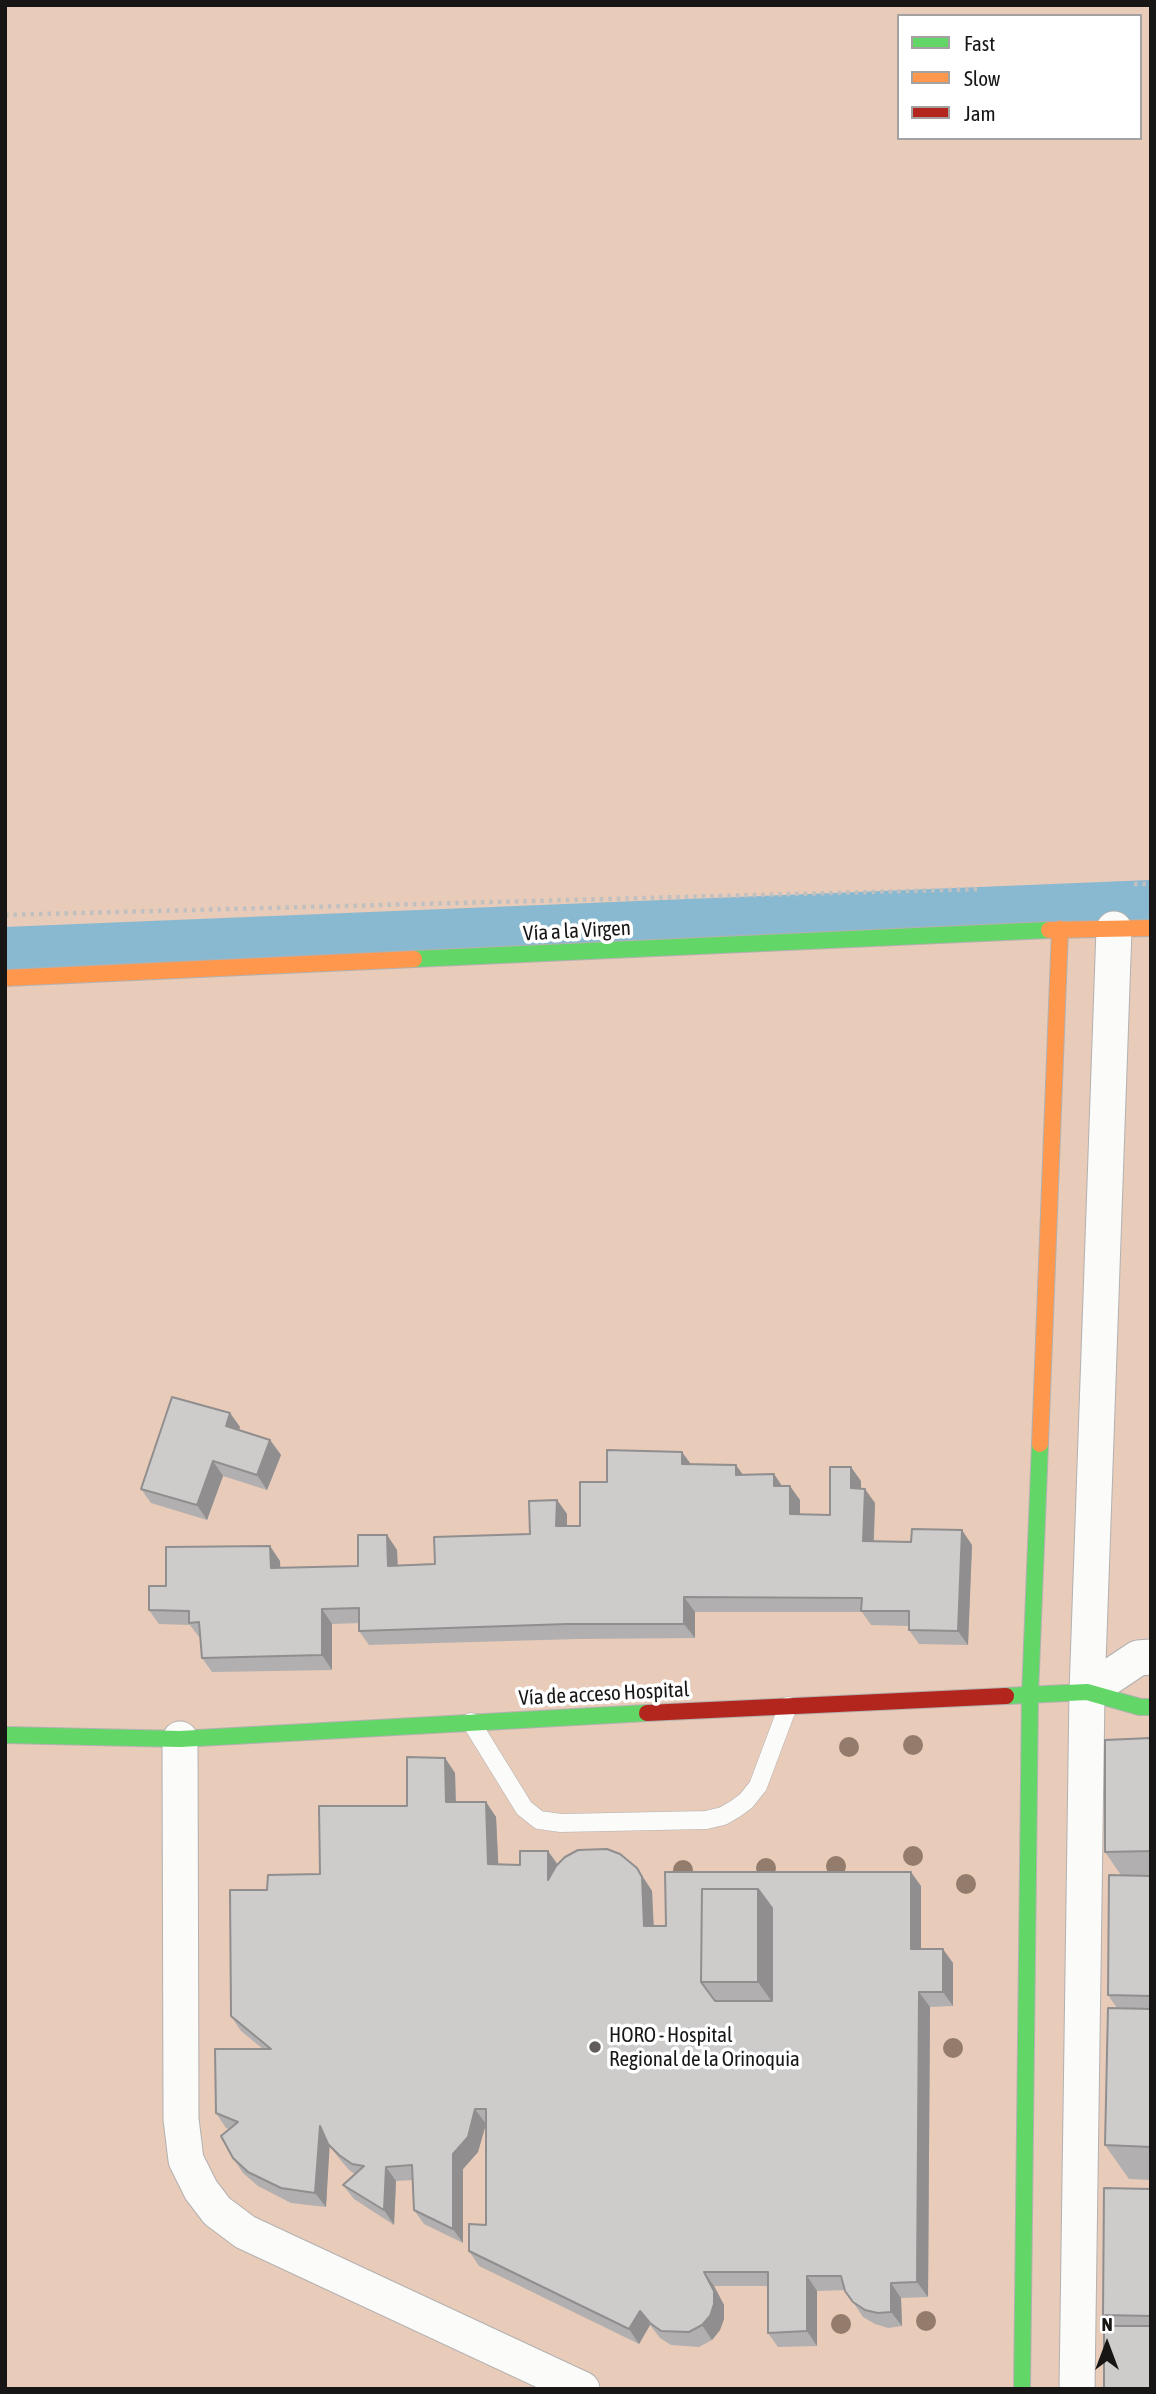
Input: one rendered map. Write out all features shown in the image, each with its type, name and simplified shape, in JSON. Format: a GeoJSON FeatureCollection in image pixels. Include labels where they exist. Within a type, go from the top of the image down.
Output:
{"type":"FeatureCollection","features":[{"type":"Feature","properties":{"kind":"street","name":"Vía a la Virgen"},"geometry":{"type":"LineString","coordinates":[[5,978],[1060,929],[1151,928]]}},
{"type":"Feature","properties":{"kind":"street"},"geometry":{"type":"LineString","coordinates":[[1022,2389],[1030,1695],[1060,929]]}},
{"type":"Feature","properties":{"kind":"street"},"geometry":{"type":"LineString","coordinates":[[1077,2389],[1087,1692],[1114,929]]}},
{"type":"Feature","properties":{"kind":"street"},"geometry":{"type":"LineString","coordinates":[[1087,1692],[1138,1658],[1151,1657]]}},
{"type":"Feature","properties":{"kind":"street","name":"Vía de acceso Hospital"},"geometry":{"type":"LineString","coordinates":[[5,1735],[180,1739],[471,1721],[1087,1692],[1140,1707],[1151,1707]]}},
{"type":"Feature","properties":{"kind":"street"},"geometry":{"type":"LineString","coordinates":[[180,1739],[181,2119],[186,2160],[201,2190],[217,2211],[244,2232],[582,2389]]}},
{"type":"Feature","properties":{"kind":"lane"},"geometry":{"type":"LineString","coordinates":[[471,1721],[524,1808],[539,1820],[561,1824],[706,1820],[736,1809],[758,1786],[788,1706]]}},
{"type":"Feature","properties":{"kind":"path"},"geometry":{"type":"LineString","coordinates":[[1126,885],[1151,884]]}},
{"type":"Feature","properties":{"kind":"path"},"geometry":{"type":"LineString","coordinates":[[5,915],[989,889]]}},
{"type":"Feature","properties":{"kind":"shaded area"},"geometry":{"type":"Polygon","coordinates":[[[5,5],[1151,5],[1151,2389],[5,2389],[5,5]]]}},
{"type":"Feature","properties":{"kind":"building"},"geometry":{"type":"Polygon","coordinates":[[[172,1397],[230,1413],[226,1426],[270,1440],[257,1475],[213,1461],[197,1505],[141,1489],[172,1397]]]}},
{"type":"Feature","properties":{"kind":"building"},"geometry":{"type":"Polygon","coordinates":[[[607,1450],[682,1452],[682,1464],[736,1465],[736,1475],[774,1474],[774,1486],[790,1486],[790,1514],[830,1515],[830,1467],[851,1467],[851,1488],[865,1489],[863,1541],[911,1542],[912,1529],[962,1530],[958,1631],[909,1630],[909,1611],[861,1611],[862,1598],[684,1597],[684,1624],[567,1624],[359,1631],[359,1608],[322,1609],[322,1655],[202,1658],[199,1622],[189,1623],[189,1611],[149,1610],[149,1586],[166,1586],[166,1547],[270,1546],[271,1568],[358,1566],[358,1535],[387,1535],[388,1566],[435,1564],[434,1537],[530,1534],[529,1501],[557,1500],[556,1526],[580,1526],[580,1482],[607,1482],[607,1450]]]}},
{"type":"Feature","properties":{"kind":"building"},"geometry":{"type":"Polygon","coordinates":[[[1151,1738],[1151,1851],[1105,1852],[1105,1740],[1151,1738]]]}},
{"type":"Feature","properties":{"kind":"building","name":"HORO - Hospital Regional de la Orinoquia"},"geometry":{"type":"Polygon","coordinates":[[[407,1757],[445,1758],[446,1802],[486,1802],[488,1864],[520,1865],[520,1851],[548,1851],[548,1880],[565,1857],[578,1850],[607,1849],[620,1854],[637,1868],[642,1877],[644,1926],[666,1926],[665,1872],[911,1872],[911,1949],[943,1949],[943,1992],[919,1992],[917,2282],[891,2283],[891,2312],[865,2310],[853,2302],[845,2291],[841,2276],[807,2276],[807,2331],[768,2333],[768,2272],[704,2272],[714,2291],[714,2304],[710,2316],[702,2325],[689,2332],[661,2331],[640,2311],[629,2329],[469,2251],[469,2224],[486,2225],[486,2109],[475,2109],[468,2137],[453,2154],[453,2229],[414,2210],[412,2165],[386,2167],[384,2210],[343,2185],[364,2166],[352,2164],[339,2155],[328,2144],[320,2126],[315,2193],[281,2188],[248,2172],[233,2158],[221,2136],[238,2122],[216,2113],[215,2049],[271,2049],[231,2016],[230,1890],[267,1890],[268,1875],[320,1874],[319,1806],[407,1806],[407,1757]],[[702,1889],[701,1982],[715,2001],[772,2001],[772,1908],[758,1889],[702,1889]]]}},
{"type":"Feature","properties":{"kind":"building"},"geometry":{"type":"Polygon","coordinates":[[[1109,1875],[1151,1876],[1151,1996],[1108,1995],[1109,1875]]]}},
{"type":"Feature","properties":{"kind":"building"},"geometry":{"type":"Polygon","coordinates":[[[702,1889],[758,1889],[758,1982],[701,1982],[702,1889]]]}},
{"type":"Feature","properties":{"kind":"building"},"geometry":{"type":"Polygon","coordinates":[[[1108,2008],[1151,2009],[1151,2147],[1105,2145],[1108,2008]]]}},
{"type":"Feature","properties":{"kind":"building"},"geometry":{"type":"Polygon","coordinates":[[[1104,2188],[1151,2189],[1151,2316],[1103,2315],[1104,2188]]]}},
{"type":"Feature","properties":{"kind":"building"},"geometry":{"type":"Polygon","coordinates":[[[1104,2326],[1151,2326],[1151,2389],[1104,2389],[1104,2326]]]}},
{"type":"Feature","properties":{"kind":"waterway"},"geometry":{"type":"LineString","coordinates":[[5,949],[1151,902]]}},
{"type":"Feature","properties":{"kind":"traffic: fast"},"geometry":{"type":"LineString","coordinates":[[414,959],[1049,930]]}},
{"type":"Feature","properties":{"kind":"traffic: fast"},"geometry":{"type":"LineString","coordinates":[[1022,2389],[1030,1695],[1040,1444]]}},
{"type":"Feature","properties":{"kind":"traffic: fast"},"geometry":{"type":"LineString","coordinates":[[1006,1696],[1087,1692],[1140,1707],[1151,1707]]}},
{"type":"Feature","properties":{"kind":"traffic: fast"},"geometry":{"type":"LineString","coordinates":[[5,1735],[180,1739],[647,1713]]}},
{"type":"Feature","properties":{"kind":"traffic: slow"},"geometry":{"type":"LineString","coordinates":[[1049,930],[1151,928]]}},
{"type":"Feature","properties":{"kind":"traffic: slow"},"geometry":{"type":"LineString","coordinates":[[1040,1444],[1060,929]]}},
{"type":"Feature","properties":{"kind":"traffic: slow"},"geometry":{"type":"LineString","coordinates":[[5,978],[414,959]]}},
{"type":"Feature","properties":{"kind":"traffic: jam"},"geometry":{"type":"LineString","coordinates":[[647,1713],[1006,1696]]}},
{"type":"Feature","properties":{"kind":"place","name":"HORO - Hospital Regional de la Orinoquia"},"geometry":{"type":"Point","coordinates":[595,2047]}}]}
